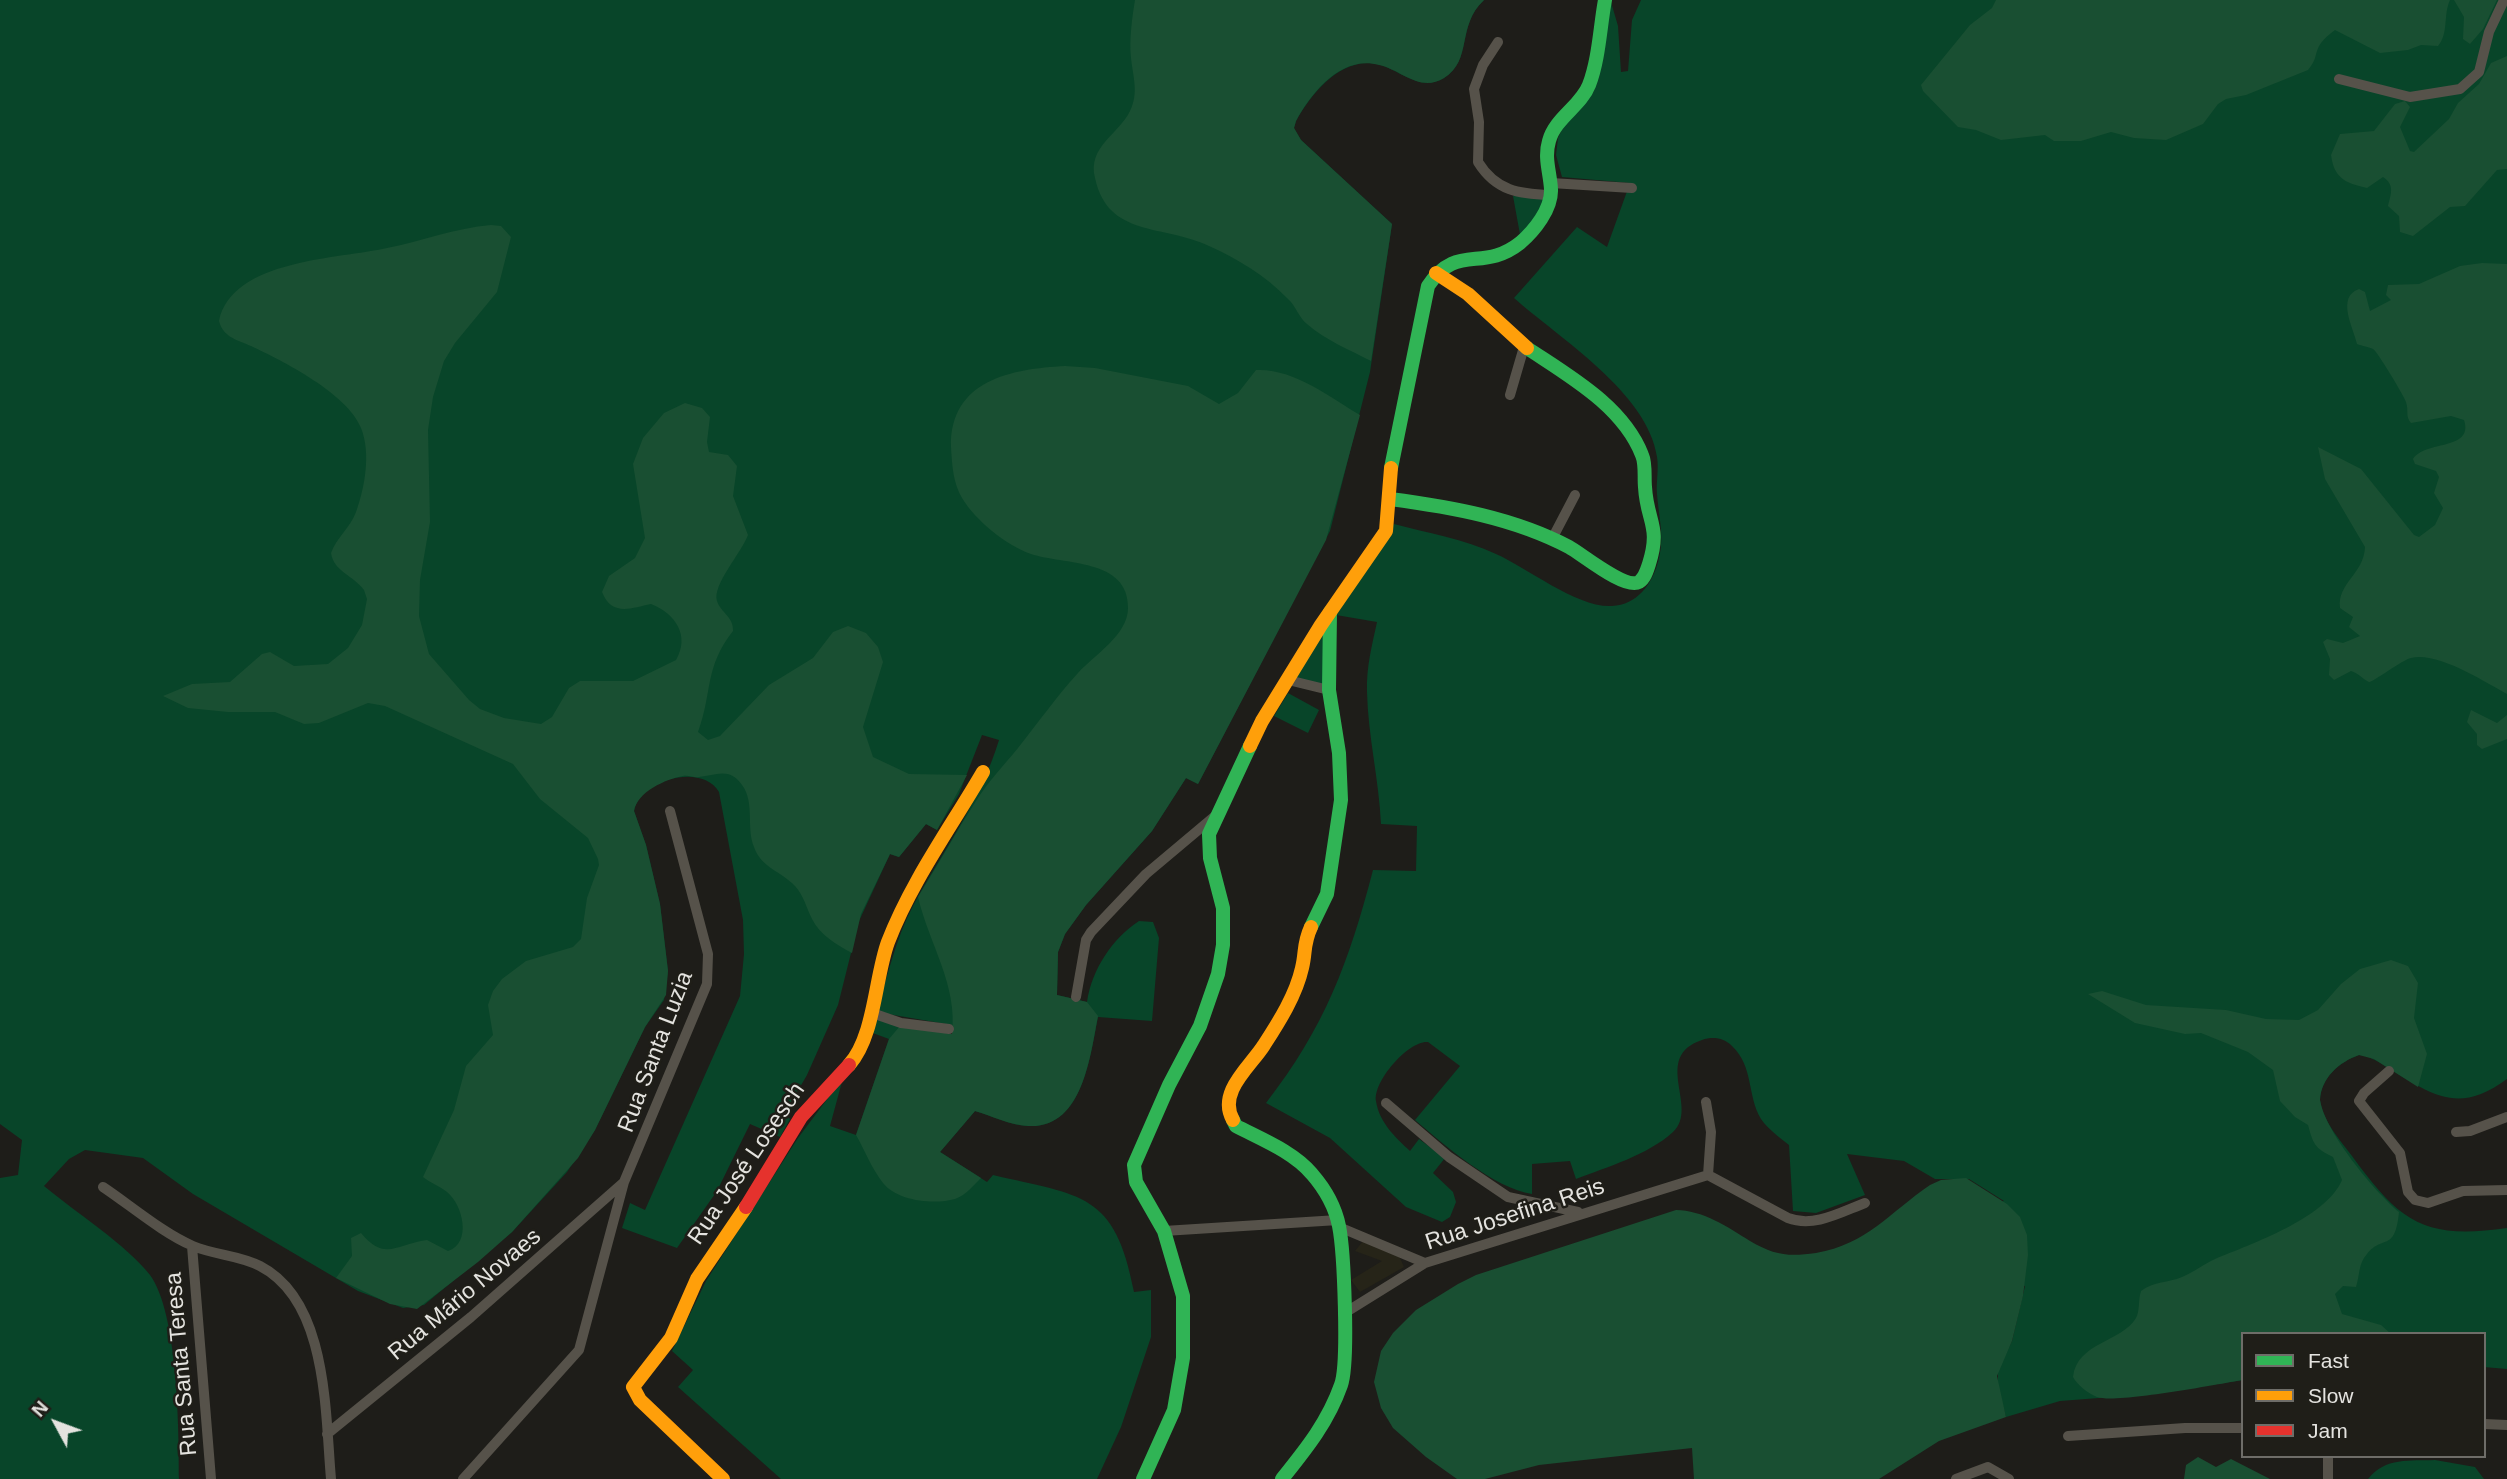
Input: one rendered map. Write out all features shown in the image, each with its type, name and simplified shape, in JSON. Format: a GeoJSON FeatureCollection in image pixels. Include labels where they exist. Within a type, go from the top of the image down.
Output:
{"type":"FeatureCollection","features":[{"type":"Feature","properties":{"kind":"street"},"geometry":{"type":"LineString","coordinates":[[1143,1479],[1170,1424],[1183,1358],[1182,1284],[1164,1231],[1136,1182],[1134,1165],[1169,1085],[1200,1026],[1218,974],[1223,945],[1223,908],[1208,846],[1215,816],[1262,721],[1330,612],[1385,531],[1390,499],[1388,484],[1427,291],[1436,273],[1452,261],[1492,259],[1513,249],[1540,222],[1550,189],[1546,158],[1549,140],[1555,127],[1589,86],[1605,0]]}},
{"type":"Feature","properties":{"kind":"street"},"geometry":{"type":"LineString","coordinates":[[2339,79],[2410,97],[2460,89],[2479,72],[2489,32],[2504,0]]}},
{"type":"Feature","properties":{"kind":"street"},"geometry":{"type":"LineString","coordinates":[[1498,42],[1481,68],[1474,89],[1479,122],[1478,162],[1494,182],[1510,192],[1633,188]]}},
{"type":"Feature","properties":{"kind":"street"},"geometry":{"type":"LineString","coordinates":[[1390,499],[1455,508],[1552,540],[1583,554],[1615,578],[1635,584],[1645,575],[1657,536],[1647,504],[1642,453],[1611,408],[1584,386],[1524,347],[1468,294],[1436,273]]}},
{"type":"Feature","properties":{"kind":"street"},"geometry":{"type":"LineString","coordinates":[[1510,395],[1524,347]]}},
{"type":"Feature","properties":{"kind":"street"},"geometry":{"type":"LineString","coordinates":[[1552,540],[1575,495]]}},
{"type":"Feature","properties":{"kind":"street"},"geometry":{"type":"LineString","coordinates":[[1282,1479],[1324,1426],[1338,1395],[1345,1356],[1339,1223],[1332,1203],[1311,1172],[1282,1150],[1236,1126],[1229,1113],[1237,1079],[1263,1047],[1299,981],[1303,944],[1327,894],[1341,800],[1339,753],[1329,690],[1330,612]]}},
{"type":"Feature","properties":{"kind":"street"},"geometry":{"type":"LineString","coordinates":[[1288,680],[1329,690]]}},
{"type":"Feature","properties":{"kind":"street","name":"Rua José Losesch"},"geometry":{"type":"LineString","coordinates":[[723,1479],[640,1400],[633,1387],[671,1338],[697,1279],[758,1189],[801,1117],[853,1060],[872,1013],[884,956],[897,920],[913,887],[970,799],[983,772]]}},
{"type":"Feature","properties":{"kind":"street","name":"Rua Santa Luzia"},"geometry":{"type":"LineString","coordinates":[[463,1479],[579,1350],[624,1182],[704,990],[709,971],[708,954],[670,811]]}},
{"type":"Feature","properties":{"kind":"street"},"geometry":{"type":"LineString","coordinates":[[1076,997],[1086,940],[1091,932],[1146,874],[1215,816]]}},
{"type":"Feature","properties":{"kind":"street"},"geometry":{"type":"LineString","coordinates":[[872,1013],[901,1023],[949,1029]]}},
{"type":"Feature","properties":{"kind":"street"},"geometry":{"type":"LineString","coordinates":[[2389,1072],[2364,1093],[2360,1103],[2400,1153],[2409,1192],[2415,1200],[2428,1203],[2463,1191],[2507,1190]]}},
{"type":"Feature","properties":{"kind":"street"},"geometry":{"type":"LineString","coordinates":[[1706,1102],[1711,1132],[1708,1174],[1800,1222],[1812,1222],[1865,1203]]}},
{"type":"Feature","properties":{"kind":"street"},"geometry":{"type":"LineString","coordinates":[[1386,1103],[1449,1157],[1508,1197],[1582,1212]]}},
{"type":"Feature","properties":{"kind":"street"},"geometry":{"type":"LineString","coordinates":[[2456,1132],[2470,1131],[2507,1117]]}},
{"type":"Feature","properties":{"kind":"street","name":"Rua Josefina Reis"},"geometry":{"type":"LineString","coordinates":[[1343,1314],[1425,1263],[1708,1174]]}},
{"type":"Feature","properties":{"kind":"street","name":"Rua Mário Novaes"},"geometry":{"type":"LineString","coordinates":[[327,1434],[471,1317],[624,1182]]}},
{"type":"Feature","properties":{"kind":"street"},"geometry":{"type":"LineString","coordinates":[[103,1188],[191,1246],[258,1265],[274,1275],[294,1294],[315,1341],[331,1479]]}},
{"type":"Feature","properties":{"kind":"street"},"geometry":{"type":"LineString","coordinates":[[1164,1231],[1339,1223],[1425,1263]]}},
{"type":"Feature","properties":{"kind":"street","name":"Rua Santa Teresa"},"geometry":{"type":"LineString","coordinates":[[191,1246],[211,1479]]}},
{"type":"Feature","properties":{"kind":"street"},"geometry":{"type":"LineString","coordinates":[[2486,1424],[2507,1425]]}},
{"type":"Feature","properties":{"kind":"street"},"geometry":{"type":"LineString","coordinates":[[2067,1436],[2185,1428],[2241,1428]]}},
{"type":"Feature","properties":{"kind":"street"},"geometry":{"type":"LineString","coordinates":[[2328,1458],[2328,1479]]}},
{"type":"Feature","properties":{"kind":"street"},"geometry":{"type":"LineString","coordinates":[[1956,1479],[1988,1467],[2009,1479]]}},
{"type":"Feature","properties":{"kind":"shaded area"},"geometry":{"type":"Polygon","coordinates":[[[1363,1241],[1399,1256],[1404,1267],[1360,1292],[1351,1280],[1382,1261],[1355,1251],[1363,1241]]]}},
{"type":"Feature","properties":{"kind":"green space"},"geometry":{"type":"Polygon","coordinates":[[[0,0],[1484,0],[1470,21],[1459,62],[1444,78],[1436,82],[1421,82],[1384,66],[1356,64],[1344,69],[1321,87],[1296,121],[1294,128],[1301,140],[1392,224],[1370,372],[1330,531],[1198,784],[1186,778],[1152,831],[1086,905],[1065,934],[1058,952],[1057,995],[1087,1002],[1093,978],[1112,946],[1139,921],[1153,922],[1159,938],[1152,1021],[1098,1017],[1081,1087],[1061,1116],[1046,1124],[1028,1126],[975,1111],[940,1152],[987,1182],[993,1175],[1050,1188],[1090,1204],[1105,1217],[1116,1234],[1126,1259],[1134,1292],[1151,1290],[1151,1337],[1121,1427],[1097,1479],[781,1479],[678,1387],[693,1370],[672,1351],[706,1281],[798,1138],[843,1078],[830,1126],[856,1135],[889,1039],[870,1032],[874,1018],[910,1029],[952,1034],[952,1025],[876,1012],[907,919],[971,805],[991,763],[999,740],[982,735],[959,794],[937,830],[926,824],[899,857],[890,854],[859,921],[838,1005],[807,1075],[785,1113],[790,1119],[780,1137],[750,1124],[717,1191],[677,1248],[622,1228],[630,1203],[645,1210],[740,996],[744,954],[743,920],[719,792],[711,783],[686,777],[659,783],[647,790],[634,811],[646,845],[660,904],[668,971],[664,1000],[645,1027],[595,1130],[567,1172],[512,1232],[424,1305],[403,1308],[358,1291],[193,1194],[143,1158],[85,1150],[69,1159],[44,1186],[128,1252],[150,1275],[159,1293],[166,1316],[175,1373],[179,1479],[0,1479],[0,1178],[18,1175],[22,1140],[0,1124],[0,0]]]}},
{"type":"Feature","properties":{"kind":"green space"},"geometry":{"type":"Polygon","coordinates":[[[1135,0],[1484,0],[1470,21],[1459,62],[1444,78],[1435,82],[1419,82],[1379,65],[1352,65],[1329,78],[1319,88],[1296,121],[1294,128],[1301,140],[1392,224],[1371,361],[1314,330],[1291,302],[1241,262],[1191,239],[1125,220],[1112,211],[1102,197],[1095,178],[1096,158],[1133,104],[1135,85],[1130,44],[1135,0]]]}},
{"type":"Feature","properties":{"kind":"green space"},"geometry":{"type":"Polygon","coordinates":[[[1641,0],[2507,0],[2507,1079],[2474,1096],[2446,1097],[2359,1055],[2332,1072],[2321,1092],[2320,1100],[2324,1115],[2337,1136],[2369,1179],[2400,1211],[2434,1228],[2478,1231],[2507,1228],[2507,1369],[2486,1367],[2486,1332],[2241,1332],[2241,1380],[2151,1394],[2060,1401],[2006,1417],[1998,1388],[1998,1370],[2012,1341],[2025,1286],[1850,1245],[1869,1234],[2004,1201],[1969,1179],[1935,1179],[1904,1161],[1847,1154],[1865,1195],[1816,1213],[1793,1211],[1789,1145],[1761,1119],[1744,1063],[1732,1046],[1718,1038],[1702,1040],[1687,1048],[1680,1058],[1678,1070],[1682,1110],[1680,1122],[1673,1132],[1639,1154],[1576,1179],[1570,1161],[1532,1164],[1532,1194],[1502,1184],[1486,1175],[1415,1120],[1460,1066],[1428,1042],[1411,1048],[1386,1073],[1380,1083],[1376,1101],[1384,1122],[1410,1151],[1419,1139],[1445,1158],[1433,1173],[1453,1192],[1456,1202],[1450,1217],[1442,1222],[1406,1207],[1330,1138],[1266,1103],[1304,1047],[1333,992],[1354,935],[1373,870],[1416,871],[1417,826],[1381,824],[1367,692],[1368,665],[1377,622],[1336,615],[1394,524],[1484,549],[1509,560],[1568,594],[1598,605],[1612,606],[1629,602],[1642,592],[1655,570],[1661,537],[1657,494],[1658,462],[1650,433],[1620,389],[1599,368],[1514,298],[1577,227],[1607,247],[1630,183],[1562,177],[1556,155],[1558,138],[1563,127],[1594,91],[1611,2],[1618,26],[1621,72],[1628,71],[1632,20],[1641,0]]]}},
{"type":"Feature","properties":{"kind":"green space"},"geometry":{"type":"Polygon","coordinates":[[[1996,0],[2450,0],[2444,35],[2438,46],[2421,45],[2408,50],[2380,53],[2335,30],[2322,42],[2308,70],[2246,95],[2226,99],[2218,104],[2203,124],[2166,140],[2134,138],[2111,132],[2081,141],[2054,141],[2045,135],[2001,140],[1976,130],[1958,127],[1923,91],[1921,85],[1970,25],[1992,8],[1996,0]]]}},
{"type":"Feature","properties":{"kind":"green space"},"geometry":{"type":"Polygon","coordinates":[[[2454,0],[2497,0],[2483,29],[2470,44],[2463,39],[2464,17],[2454,0]]]}},
{"type":"Feature","properties":{"kind":"green space"},"geometry":{"type":"Polygon","coordinates":[[[2507,56],[2507,169],[2497,170],[2465,206],[2450,207],[2413,236],[2400,232],[2399,216],[2388,206],[2391,190],[2387,180],[2383,177],[2367,188],[2353,184],[2338,174],[2331,155],[2340,134],[2374,131],[2395,104],[2405,101],[2410,107],[2400,127],[2410,151],[2414,152],[2449,119],[2458,103],[2479,84],[2491,63],[2507,56]]]}},
{"type":"Feature","properties":{"kind":"green space"},"geometry":{"type":"Polygon","coordinates":[[[1513,196],[1549,196],[1521,240],[1513,196]]]}},
{"type":"Feature","properties":{"kind":"green space"},"geometry":{"type":"Polygon","coordinates":[[[491,225],[501,226],[511,237],[497,292],[455,343],[444,361],[433,397],[428,430],[430,522],[420,580],[419,616],[429,654],[480,709],[504,718],[541,724],[552,717],[569,688],[580,681],[633,681],[676,660],[682,643],[674,620],[651,604],[629,609],[617,608],[606,600],[602,592],[609,576],[635,558],[645,538],[633,464],[643,438],[664,413],[685,403],[702,408],[710,417],[707,442],[709,452],[728,455],[737,466],[733,496],[748,535],[719,586],[717,601],[731,622],[733,631],[713,668],[698,732],[708,740],[720,736],[769,685],[813,658],[833,632],[848,626],[866,633],[878,647],[883,662],[863,727],[873,757],[909,774],[967,775],[937,830],[926,824],[899,857],[890,854],[861,914],[852,953],[824,935],[812,919],[795,886],[766,865],[757,854],[752,840],[748,799],[737,779],[728,774],[685,776],[661,783],[646,792],[634,811],[646,845],[660,904],[668,971],[666,995],[645,1027],[595,1130],[578,1158],[512,1232],[417,1309],[390,1304],[336,1278],[352,1256],[351,1238],[361,1233],[369,1242],[384,1249],[427,1240],[448,1251],[456,1247],[462,1232],[461,1214],[447,1192],[423,1177],[454,1110],[466,1066],[493,1035],[488,1005],[493,991],[502,979],[526,961],[573,947],[581,939],[587,898],[599,865],[598,859],[588,838],[540,799],[513,764],[385,706],[368,703],[319,723],[304,724],[275,712],[228,712],[188,708],[163,696],[192,684],[230,682],[262,654],[270,652],[294,666],[328,664],[348,648],[362,625],[367,599],[360,585],[336,565],[331,553],[353,518],[362,492],[366,448],[361,428],[354,415],[329,391],[280,360],[227,334],[219,321],[228,301],[244,285],[290,265],[387,248],[491,225]]]}},
{"type":"Feature","properties":{"kind":"green space"},"geometry":{"type":"Polygon","coordinates":[[[2507,264],[2507,694],[2447,663],[2422,657],[2411,658],[2369,682],[2351,671],[2334,680],[2329,675],[2330,659],[2323,642],[2327,639],[2343,643],[2360,636],[2349,627],[2353,617],[2340,608],[2340,599],[2364,556],[2365,547],[2325,479],[2318,447],[2361,469],[2414,535],[2419,537],[2435,525],[2443,508],[2434,493],[2439,477],[2436,471],[2415,464],[2413,459],[2427,449],[2455,441],[2465,430],[2464,420],[2451,416],[2411,423],[2404,398],[2380,357],[2373,349],[2357,344],[2348,313],[2348,299],[2359,289],[2365,292],[2370,311],[2391,300],[2386,295],[2388,285],[2419,284],[2460,266],[2507,264]]]}},
{"type":"Feature","properties":{"kind":"green space"},"geometry":{"type":"Polygon","coordinates":[[[1065,366],[1095,368],[1188,386],[1219,404],[1238,393],[1256,370],[1270,371],[1311,385],[1360,415],[1326,540],[1198,784],[1186,778],[1152,831],[1086,905],[1065,934],[1058,952],[1057,995],[1087,1002],[1098,1016],[1087,1069],[1072,1103],[1061,1116],[1046,1124],[1028,1126],[975,1111],[940,1152],[981,1178],[966,1193],[955,1199],[937,1202],[916,1200],[897,1194],[883,1183],[856,1135],[889,1039],[900,1026],[952,1034],[953,1016],[947,982],[918,897],[986,787],[1070,682],[1116,636],[1127,618],[1125,592],[1118,580],[1092,566],[1031,554],[1012,545],[975,515],[962,498],[955,480],[951,447],[953,424],[972,393],[987,382],[1005,375],[1024,370],[1065,366]]]}},
{"type":"Feature","properties":{"kind":"green space"},"geometry":{"type":"Polygon","coordinates":[[[1327,623],[1328,688],[1291,679],[1327,623]]]}},
{"type":"Feature","properties":{"kind":"green space"},"geometry":{"type":"Polygon","coordinates":[[[1288,693],[1319,710],[1308,733],[1274,716],[1288,693]]]}},
{"type":"Feature","properties":{"kind":"green space"},"geometry":{"type":"Polygon","coordinates":[[[2471,710],[2497,723],[2507,715],[2507,739],[2482,749],[2477,745],[2477,734],[2467,722],[2471,710]]]}},
{"type":"Feature","properties":{"kind":"green space"},"geometry":{"type":"Polygon","coordinates":[[[2391,960],[2408,966],[2418,983],[2414,1018],[2427,1054],[2418,1087],[2374,1059],[2359,1055],[2332,1072],[2321,1092],[2320,1100],[2324,1113],[2341,1144],[2377,1190],[2399,1212],[2395,1233],[2388,1241],[2373,1248],[2364,1258],[2356,1287],[2343,1286],[2335,1294],[2342,1314],[2381,1325],[2389,1332],[2241,1332],[2241,1380],[2124,1398],[2097,1397],[2087,1391],[2073,1377],[2076,1365],[2091,1349],[2129,1326],[2136,1318],[2141,1291],[2151,1285],[2182,1277],[2215,1259],[2286,1228],[2320,1206],[2333,1194],[2342,1180],[2333,1157],[2315,1144],[2308,1125],[2295,1117],[2280,1101],[2273,1070],[2248,1052],[2201,1033],[2185,1034],[2135,1023],[2088,994],[2102,991],[2146,1005],[2226,1010],[2266,1019],[2299,1020],[2318,1010],[2341,984],[2360,969],[2391,960]]]}},
{"type":"Feature","properties":{"kind":"green space"},"geometry":{"type":"Polygon","coordinates":[[[1966,1178],[2007,1204],[2020,1217],[2027,1235],[2028,1255],[2023,1296],[2012,1341],[1997,1376],[2006,1417],[1939,1441],[1879,1479],[1694,1479],[1692,1448],[1539,1465],[1485,1479],[1457,1479],[1426,1457],[1393,1428],[1381,1408],[1374,1382],[1381,1351],[1393,1333],[1416,1310],[1476,1275],[1676,1210],[1705,1216],[1774,1252],[1789,1255],[1816,1253],[1850,1243],[1864,1235],[1930,1185],[1941,1180],[1966,1178]]]}},
{"type":"Feature","properties":{"kind":"green space"},"geometry":{"type":"Polygon","coordinates":[[[2198,1457],[2216,1467],[2231,1459],[2270,1479],[2184,1479],[2186,1465],[2198,1457]]]}},
{"type":"Feature","properties":{"kind":"green space"},"geometry":{"type":"Polygon","coordinates":[[[2435,1460],[2475,1467],[2484,1479],[2368,1479],[2390,1464],[2435,1460]]]}},
{"type":"Feature","properties":{"kind":"traffic: fast"},"geometry":{"type":"LineString","coordinates":[[1391,468],[1428,286],[1449,265],[1506,252],[1520,243],[1541,219],[1551,197],[1547,159],[1549,141],[1557,125],[1589,85],[1597,54],[1605,0]]}},
{"type":"Feature","properties":{"kind":"traffic: fast"},"geometry":{"type":"LineString","coordinates":[[1390,499],[1459,510],[1526,528],[1569,547],[1624,581],[1633,583],[1641,580],[1646,574],[1654,541],[1646,499],[1642,455],[1633,437],[1608,407],[1577,381],[1527,348]]}},
{"type":"Feature","properties":{"kind":"traffic: fast"},"geometry":{"type":"LineString","coordinates":[[1311,927],[1327,894],[1341,800],[1339,753],[1329,690],[1330,612]]}},
{"type":"Feature","properties":{"kind":"traffic: fast"},"geometry":{"type":"LineString","coordinates":[[1143,1479],[1174,1410],[1183,1358],[1183,1296],[1164,1231],[1136,1182],[1134,1165],[1169,1085],[1200,1026],[1218,974],[1223,945],[1223,908],[1210,858],[1209,834],[1250,746]]}},
{"type":"Feature","properties":{"kind":"traffic: fast"},"geometry":{"type":"LineString","coordinates":[[1233,1120],[1236,1126],[1287,1153],[1305,1166],[1332,1205],[1341,1239],[1345,1332],[1341,1385],[1323,1423],[1282,1479]]}},
{"type":"Feature","properties":{"kind":"traffic: slow"},"geometry":{"type":"LineString","coordinates":[[1436,273],[1468,294],[1527,348]]}},
{"type":"Feature","properties":{"kind":"traffic: slow"},"geometry":{"type":"LineString","coordinates":[[1250,746],[1262,721],[1321,625],[1386,531],[1391,468]]}},
{"type":"Feature","properties":{"kind":"traffic: slow"},"geometry":{"type":"LineString","coordinates":[[849,1065],[858,1053],[869,1023],[884,956],[897,920],[920,876],[983,772]]}},
{"type":"Feature","properties":{"kind":"traffic: slow"},"geometry":{"type":"LineString","coordinates":[[1233,1120],[1229,1110],[1232,1090],[1270,1036],[1291,998],[1299,978],[1311,927]]}},
{"type":"Feature","properties":{"kind":"traffic: slow"},"geometry":{"type":"LineString","coordinates":[[723,1479],[640,1400],[633,1387],[671,1338],[697,1279],[746,1207]]}},
{"type":"Feature","properties":{"kind":"traffic: jam"},"geometry":{"type":"LineString","coordinates":[[746,1207],[801,1117],[849,1065]]}}]}
